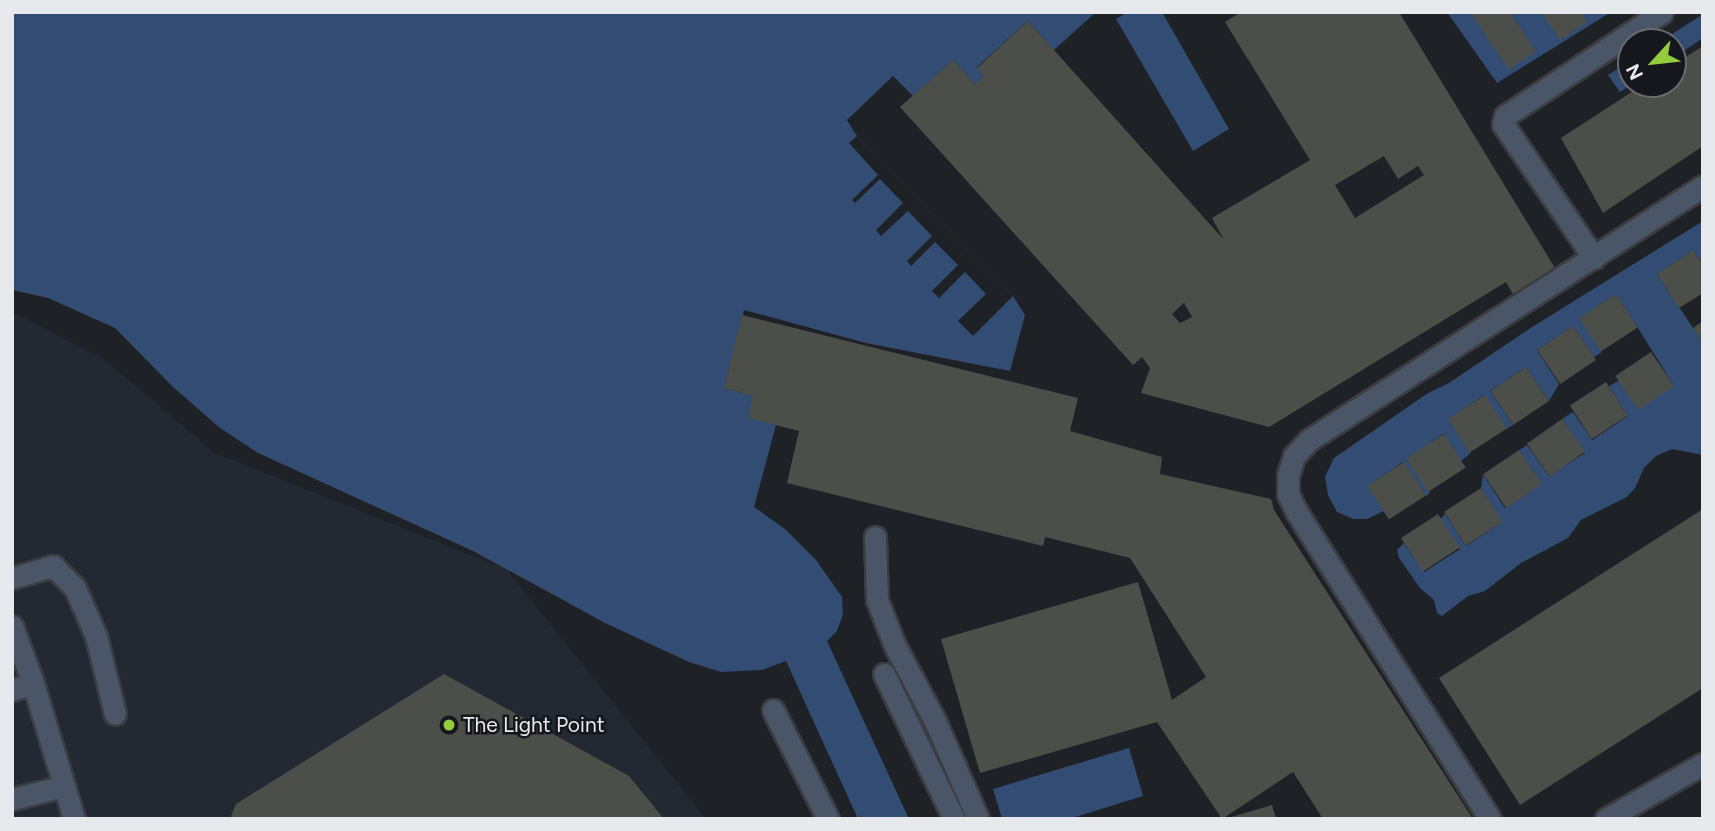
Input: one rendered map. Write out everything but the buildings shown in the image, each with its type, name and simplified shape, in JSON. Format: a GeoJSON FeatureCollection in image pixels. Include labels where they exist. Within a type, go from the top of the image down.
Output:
{"type":"FeatureCollection","features":[{"type":"Feature","properties":{"kind":"street"},"geometry":{"type":"LineString","coordinates":[[1594,258],[1503,124],[1505,116],[1662,12]]}},
{"type":"Feature","properties":{"kind":"street"},"geometry":{"type":"LineString","coordinates":[[1490,819],[1296,511],[1288,494],[1288,475],[1294,456],[1309,440],[1703,186]]}},
{"type":"Feature","properties":{"kind":"street"},"geometry":{"type":"LineString","coordinates":[[875,537],[877,600],[895,646],[935,721],[978,819]]}},
{"type":"Feature","properties":{"kind":"street"},"geometry":{"type":"LineString","coordinates":[[12,578],[52,566],[75,588],[96,636],[115,714]]}},
{"type":"Feature","properties":{"kind":"street"},"geometry":{"type":"LineString","coordinates":[[12,626],[33,683],[74,819]]}},
{"type":"Feature","properties":{"kind":"street"},"geometry":{"type":"LineString","coordinates":[[884,674],[954,819]]}},
{"type":"Feature","properties":{"kind":"street"},"geometry":{"type":"LineString","coordinates":[[12,690],[33,683]]}},
{"type":"Feature","properties":{"kind":"street"},"geometry":{"type":"LineString","coordinates":[[773,710],[828,819]]}},
{"type":"Feature","properties":{"kind":"street"},"geometry":{"type":"LineString","coordinates":[[1606,819],[1703,764]]}},
{"type":"Feature","properties":{"kind":"street"},"geometry":{"type":"LineString","coordinates":[[12,799],[64,786]]}},
{"type":"Feature","properties":{"kind":"shaded area"},"geometry":{"type":"Polygon","coordinates":[[[12,12],[1096,12],[1054,50],[1028,21],[977,67],[984,76],[975,84],[953,60],[913,96],[893,76],[847,120],[857,136],[1013,296],[1025,315],[1010,371],[866,343],[744,310],[724,388],[753,396],[776,425],[754,507],[785,529],[816,560],[842,597],[843,614],[837,631],[827,641],[909,819],[858,819],[786,661],[762,670],[721,672],[689,662],[605,623],[473,551],[258,453],[220,428],[173,387],[115,328],[48,298],[12,290],[12,12]]]}},
{"type":"Feature","properties":{"kind":"shaded area"},"geometry":{"type":"Polygon","coordinates":[[[1128,12],[1162,12],[1229,129],[1193,151],[1116,19],[1128,12]]]}},
{"type":"Feature","properties":{"kind":"shaded area"},"geometry":{"type":"Polygon","coordinates":[[[1447,12],[1611,12],[1497,83],[1447,12]]]}},
{"type":"Feature","properties":{"kind":"shaded area"},"geometry":{"type":"Polygon","coordinates":[[[1703,14],[1703,38],[1687,49],[1687,28],[1682,28],[1703,14]]]}},
{"type":"Feature","properties":{"kind":"shaded area"},"geometry":{"type":"Polygon","coordinates":[[[1617,70],[1617,88],[1608,75],[1617,70]]]}},
{"type":"Feature","properties":{"kind":"shaded area"},"geometry":{"type":"Polygon","coordinates":[[[1703,221],[1703,265],[1693,250],[1657,274],[1703,343],[1703,455],[1672,449],[1656,456],[1644,468],[1635,488],[1627,497],[1581,520],[1568,538],[1521,563],[1485,591],[1468,596],[1442,616],[1437,613],[1434,600],[1420,588],[1399,558],[1397,550],[1404,543],[1424,572],[1460,549],[1440,519],[1445,514],[1466,546],[1502,522],[1481,488],[1483,474],[1505,508],[1541,484],[1519,450],[1527,445],[1549,476],[1585,453],[1562,419],[1573,412],[1592,440],[1628,416],[1609,386],[1618,381],[1674,386],[1616,294],[1580,318],[1602,352],[1594,357],[1573,326],[1537,350],[1559,384],[1549,401],[1526,367],[1490,391],[1513,425],[1507,429],[1484,395],[1449,419],[1471,453],[1461,461],[1443,434],[1408,459],[1430,493],[1426,496],[1403,462],[1368,486],[1384,511],[1367,519],[1353,519],[1337,512],[1328,495],[1325,477],[1334,458],[1428,393],[1449,383],[1532,327],[1703,221]]]}},
{"type":"Feature","properties":{"kind":"shaded area"},"geometry":{"type":"Polygon","coordinates":[[[12,312],[104,359],[213,452],[506,569],[706,819],[12,819],[12,312]]]}},
{"type":"Feature","properties":{"kind":"shaded area"},"geometry":{"type":"Polygon","coordinates":[[[1129,748],[1143,796],[1069,819],[1002,819],[993,789],[1129,748]]]}},
{"type":"Feature","properties":{"kind":"pier"},"geometry":{"type":"Polygon","coordinates":[[[857,136],[1013,296],[973,336],[958,321],[986,294],[965,272],[939,298],[932,291],[958,265],[935,242],[911,266],[907,261],[932,236],[908,211],[881,236],[876,230],[903,203],[880,179],[855,203],[852,200],[878,175],[849,143],[857,136]]]}},
{"type":"Feature","properties":{"kind":"place","name":"The Light Point"},"geometry":{"type":"Point","coordinates":[449,725]}}]}
